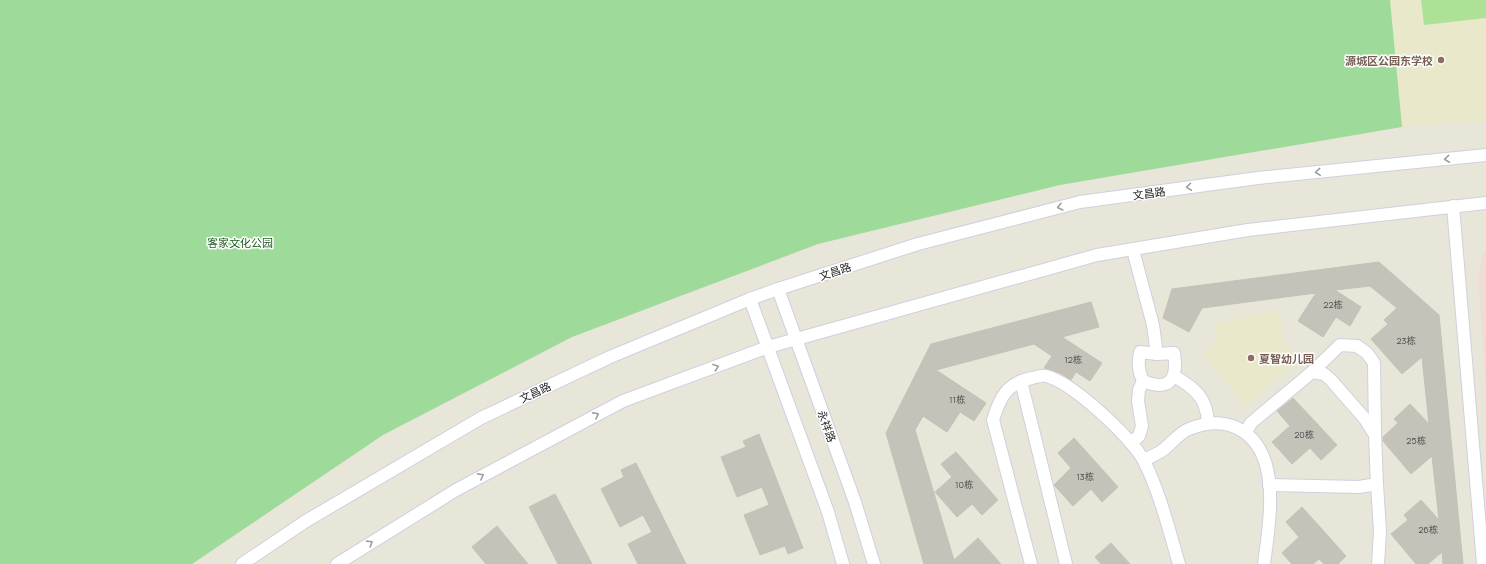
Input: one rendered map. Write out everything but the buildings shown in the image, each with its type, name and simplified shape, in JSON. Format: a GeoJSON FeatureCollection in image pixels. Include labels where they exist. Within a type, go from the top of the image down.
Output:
{"type":"FeatureCollection","features":[{"type":"Feature","properties":{"kind":"street","name":"文昌路"},"geometry":{"type":"LineString","coordinates":[[242,564],[306,521],[481,418],[610,357],[750,299],[778,289],[918,244],[1080,202],[1258,178],[1486,155]]}},
{"type":"Feature","properties":{"kind":"street"},"geometry":{"type":"LineString","coordinates":[[337,564],[456,490],[623,401],[796,339],[1097,255],[1248,230],[1486,202]]}},
{"type":"Feature","properties":{"kind":"street"},"geometry":{"type":"LineString","coordinates":[[1452,206],[1483,564]]}},
{"type":"Feature","properties":{"kind":"street"},"geometry":{"type":"LineString","coordinates":[[1133,250],[1153,325],[1157,354]]}},
{"type":"Feature","properties":{"kind":"street","name":"永祥路"},"geometry":{"type":"LineString","coordinates":[[778,289],[854,502],[874,564]]}},
{"type":"Feature","properties":{"kind":"street"},"geometry":{"type":"LineString","coordinates":[[750,299],[828,512],[842,564]]}},
{"type":"Feature","properties":{"kind":"street"},"geometry":{"type":"LineString","coordinates":[[1246,432],[1251,423],[1312,372],[1340,345],[1357,346],[1367,353],[1374,363],[1375,435],[1380,531],[1378,564]]}},
{"type":"Feature","properties":{"kind":"street"},"geometry":{"type":"LineString","coordinates":[[1140,352],[1157,354],[1174,353],[1176,363],[1174,376],[1170,381],[1161,386],[1143,381],[1138,364],[1140,352]]}},
{"type":"Feature","properties":{"kind":"street"},"geometry":{"type":"LineString","coordinates":[[1312,372],[1324,374],[1331,380],[1365,419],[1375,435]]}},
{"type":"Feature","properties":{"kind":"street"},"geometry":{"type":"LineString","coordinates":[[1032,564],[993,420],[998,402],[1004,393],[1021,381],[1046,376],[1060,382],[1089,402],[1123,434],[1144,460],[1157,493],[1179,564]]}},
{"type":"Feature","properties":{"kind":"street"},"geometry":{"type":"LineString","coordinates":[[1174,376],[1198,392],[1205,403],[1208,423]]}},
{"type":"Feature","properties":{"kind":"street"},"geometry":{"type":"LineString","coordinates":[[1021,381],[1066,564]]}},
{"type":"Feature","properties":{"kind":"street"},"geometry":{"type":"LineString","coordinates":[[1131,443],[1139,436],[1142,426],[1138,400],[1139,390],[1143,381]]}},
{"type":"Feature","properties":{"kind":"street"},"geometry":{"type":"LineString","coordinates":[[1144,460],[1163,450],[1188,430],[1208,423],[1234,426],[1246,432],[1257,446],[1266,463],[1269,485],[1269,519],[1264,564]]}},
{"type":"Feature","properties":{"kind":"street"},"geometry":{"type":"LineString","coordinates":[[1269,485],[1360,487],[1377,484]]}},
{"type":"Feature","properties":{"kind":"shaded area","name":"源城区公园东学校"},"geometry":{"type":"Polygon","coordinates":[[[1390,0],[1486,0],[1486,121],[1402,127],[1390,0]]]}},
{"type":"Feature","properties":{"kind":"shaded area"},"geometry":{"type":"Polygon","coordinates":[[[1486,252],[1486,386],[1478,278],[1482,255],[1486,252]]]}},
{"type":"Feature","properties":{"kind":"shaded area","name":"夏智幼儿园"},"geometry":{"type":"Polygon","coordinates":[[[1278,311],[1284,343],[1299,361],[1246,405],[1203,355],[1218,343],[1214,323],[1278,311]]]}},
{"type":"Feature","properties":{"kind":"green space","name":"客家文化公园"},"geometry":{"type":"Polygon","coordinates":[[[0,0],[1390,0],[1402,127],[1060,185],[818,244],[572,337],[383,435],[192,564],[0,564],[0,0]]]}},
{"type":"Feature","properties":{"kind":"green space"},"geometry":{"type":"Polygon","coordinates":[[[1421,0],[1486,0],[1486,18],[1424,25],[1421,0]]]}},
{"type":"Feature","properties":{"kind":"place","name":"源城区公园东学校"},"geometry":{"type":"Point","coordinates":[1441,60]}},
{"type":"Feature","properties":{"kind":"place","name":"夏智幼儿园"},"geometry":{"type":"Point","coordinates":[1251,358]}}]}
